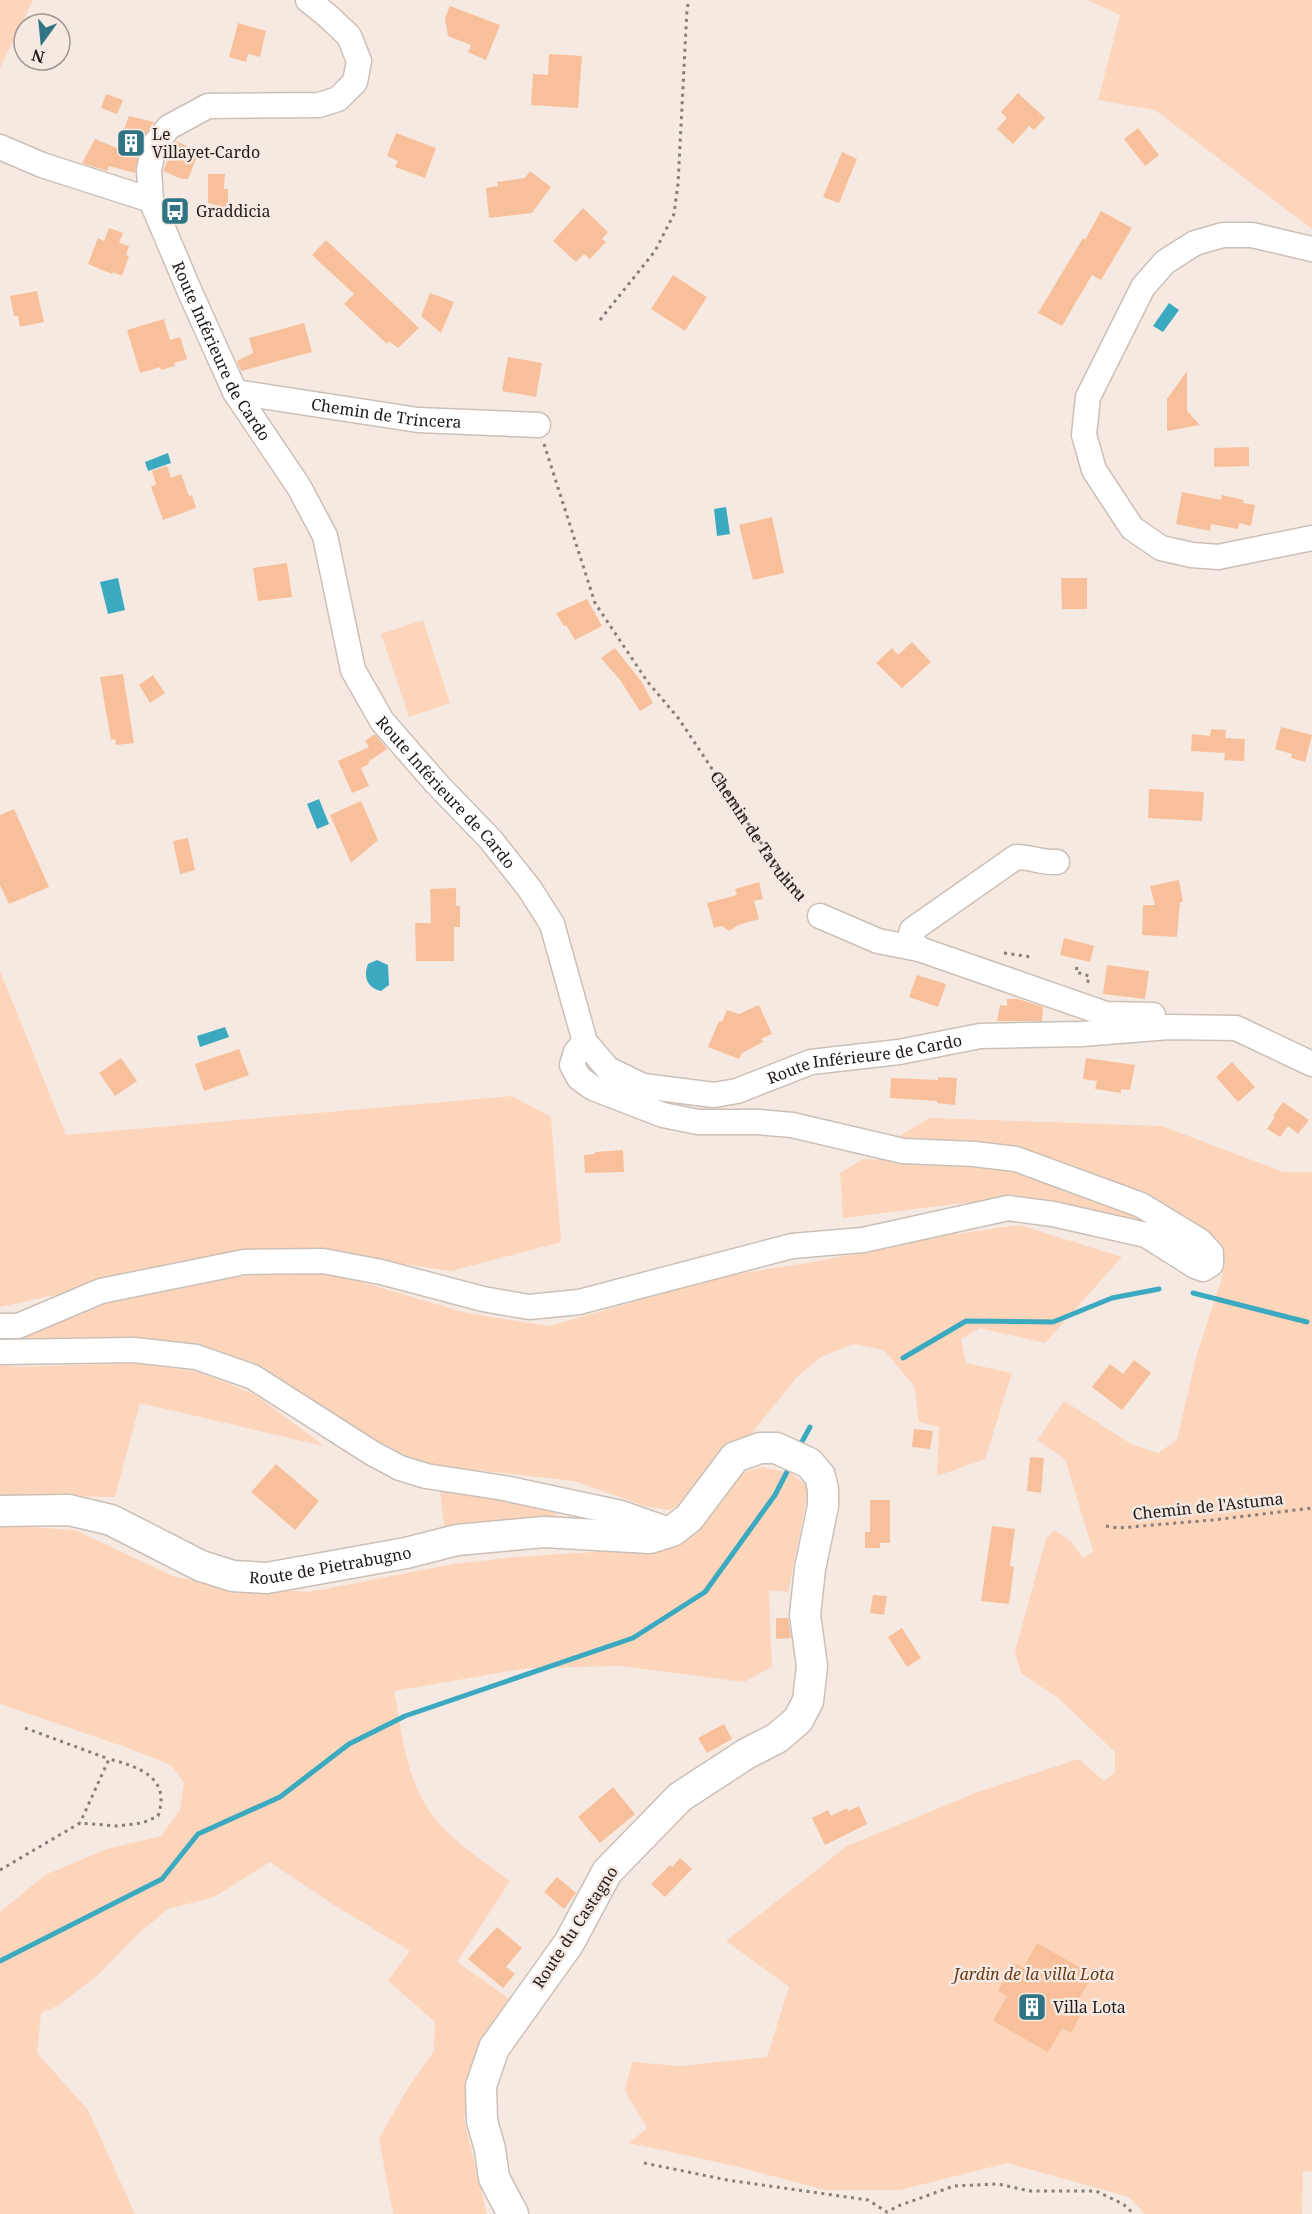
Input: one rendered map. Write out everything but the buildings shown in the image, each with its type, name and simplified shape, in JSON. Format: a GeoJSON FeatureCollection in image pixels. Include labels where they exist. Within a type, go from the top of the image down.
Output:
{"type":"FeatureCollection","features":[{"type":"Feature","properties":{"kind":"main road","name":"Route du Castagno"},"geometry":{"type":"LineString","coordinates":[[513,2214],[494,2178],[490,2149],[482,2121],[481,2086],[494,2048],[569,1943],[608,1872],[680,1797],[746,1754],[777,1738],[798,1720],[808,1701],[812,1666],[806,1615],[810,1569],[823,1506],[823,1489],[819,1476],[809,1463],[776,1448],[760,1448],[735,1457],[689,1518],[672,1531]]}},
{"type":"Feature","properties":{"kind":"main road","name":"Route de Pietrabugno"},"geometry":{"type":"LineString","coordinates":[[0,1511],[69,1510],[111,1520],[201,1566],[233,1576],[267,1578],[406,1553],[457,1540],[544,1532],[650,1538],[672,1531]]}},
{"type":"Feature","properties":{"kind":"street","name":"Route Inférieure de Cardo"},"geometry":{"type":"LineString","coordinates":[[308,0],[349,36],[359,61],[355,82],[338,99],[319,105],[208,106],[169,127],[154,145],[149,170],[151,200],[236,392],[299,487],[325,536],[353,670],[382,721],[437,784],[491,840],[529,888],[552,924],[585,1042],[609,1069],[643,1086],[714,1095],[737,1091],[811,1062],[899,1052],[980,1036],[1082,1034],[1169,1028],[1236,1028],[1312,1065]]}},
{"type":"Feature","properties":{"kind":"street"},"geometry":{"type":"LineString","coordinates":[[0,147],[42,165],[151,200]]}},
{"type":"Feature","properties":{"kind":"street"},"geometry":{"type":"LineString","coordinates":[[1312,249],[1252,235],[1223,235],[1195,243],[1165,262],[1143,287],[1088,397],[1084,435],[1094,470],[1132,528],[1161,548],[1218,557],[1312,538]]}},
{"type":"Feature","properties":{"kind":"street","name":"Chemin de Trincera"},"geometry":{"type":"LineString","coordinates":[[236,392],[418,420],[538,425]]}},
{"type":"Feature","properties":{"kind":"street"},"geometry":{"type":"LineString","coordinates":[[919,949],[910,938],[912,930],[1016,857],[1057,862]]}},
{"type":"Feature","properties":{"kind":"street","name":"Chemin de Tavulinu"},"geometry":{"type":"LineString","coordinates":[[820,916],[878,940],[919,949],[1106,1014],[1154,1015],[1169,1028]]}},
{"type":"Feature","properties":{"kind":"street"},"geometry":{"type":"LineString","coordinates":[[0,1326],[18,1326],[101,1291],[244,1262],[323,1261],[381,1272],[483,1299],[529,1307],[579,1302],[792,1246],[863,1240],[1008,1208],[1053,1214],[1146,1236],[1195,1266],[1203,1269],[1211,1264],[1210,1253],[1200,1241],[1141,1205],[1016,1159],[974,1154],[903,1151],[792,1125],[758,1122],[698,1122],[663,1115],[593,1088],[579,1078],[572,1065],[576,1052],[585,1042]]}},
{"type":"Feature","properties":{"kind":"street"},"geometry":{"type":"LineString","coordinates":[[0,1352],[134,1350],[196,1357],[253,1377],[372,1453],[400,1468],[426,1476],[504,1488],[621,1513],[672,1531]]}},
{"type":"Feature","properties":{"kind":"path"},"geometry":{"type":"LineString","coordinates":[[600,320],[655,251],[674,214],[678,184],[689,0]]}},
{"type":"Feature","properties":{"kind":"path","name":"Chemin de Tavulinu"},"geometry":{"type":"LineString","coordinates":[[538,425],[595,603],[647,681],[678,719],[780,873],[820,916]]}},
{"type":"Feature","properties":{"kind":"path"},"geometry":{"type":"LineString","coordinates":[[1004,953],[1031,957]]}},
{"type":"Feature","properties":{"kind":"path","name":"Chemin de l'Astuma"},"geometry":{"type":"LineString","coordinates":[[1106,1526],[1119,1528],[1213,1520],[1312,1508]]}},
{"type":"Feature","properties":{"kind":"path"},"geometry":{"type":"LineString","coordinates":[[0,1870],[80,1823],[117,1826],[142,1823],[158,1816],[163,1803],[159,1790],[149,1774],[132,1765],[109,1759],[25,1728]]}},
{"type":"Feature","properties":{"kind":"path"},"geometry":{"type":"LineString","coordinates":[[80,1823],[109,1759]]}},
{"type":"Feature","properties":{"kind":"path"},"geometry":{"type":"LineString","coordinates":[[644,2163],[726,2180],[868,2200],[887,2212],[898,2205],[954,2186],[998,2184],[1030,2191],[1096,2191],[1123,2204],[1134,2214]]}},
{"type":"Feature","properties":{"kind":"green space"},"geometry":{"type":"Polygon","coordinates":[[[0,0],[33,0],[27,12],[12,12],[12,43],[0,68],[0,0]]]}},
{"type":"Feature","properties":{"kind":"green space"},"geometry":{"type":"Polygon","coordinates":[[[1087,0],[1312,0],[1312,229],[1155,110],[1098,100],[1120,15],[1087,0]]]}},
{"type":"Feature","properties":{"kind":"green space"},"geometry":{"type":"Polygon","coordinates":[[[423,620],[450,703],[409,717],[381,634],[423,620]]]}},
{"type":"Feature","properties":{"kind":"green space"},"geometry":{"type":"Polygon","coordinates":[[[0,971],[66,1135],[512,1096],[551,1117],[561,1242],[451,1271],[315,1251],[228,1257],[0,1307],[0,971]]]}},
{"type":"Feature","properties":{"kind":"green space","name":"Jardin de la villa Lota"},"geometry":{"type":"Polygon","coordinates":[[[930,1118],[1162,1126],[1283,1172],[1312,1172],[1312,2172],[1303,2171],[1302,2214],[1145,2214],[1129,2197],[1007,2163],[900,2190],[825,2190],[735,2166],[629,2143],[647,2128],[625,2091],[632,2062],[680,2066],[767,2057],[789,1987],[726,1941],[847,1846],[978,1792],[1079,1759],[1104,1781],[1115,1772],[1115,1752],[1058,1698],[1021,1673],[1015,1651],[1046,1539],[1054,1530],[1071,1541],[1083,1558],[1093,1551],[1065,1459],[1037,1440],[1064,1401],[1131,1444],[1158,1453],[1177,1440],[1197,1354],[1223,1275],[1218,1255],[1122,1186],[996,1144],[898,1137],[930,1118]]]}},
{"type":"Feature","properties":{"kind":"green space"},"geometry":{"type":"Polygon","coordinates":[[[863,1159],[992,1164],[1151,1219],[1147,1226],[1030,1201],[963,1203],[843,1218],[840,1173],[863,1159]]]}},
{"type":"Feature","properties":{"kind":"green space"},"geometry":{"type":"Polygon","coordinates":[[[1019,1225],[1122,1257],[1045,1343],[980,1328],[961,1339],[966,1363],[1012,1373],[985,1459],[937,1476],[939,1427],[919,1422],[914,1386],[884,1350],[853,1344],[821,1357],[797,1377],[750,1435],[681,1505],[669,1510],[645,1506],[574,1481],[441,1466],[399,1457],[205,1351],[0,1347],[0,1337],[95,1302],[201,1281],[304,1270],[355,1280],[466,1313],[549,1326],[725,1276],[819,1261],[948,1235],[1019,1225]]]}},
{"type":"Feature","properties":{"kind":"green space"},"geometry":{"type":"Polygon","coordinates":[[[136,1363],[198,1372],[254,1394],[324,1446],[140,1403],[115,1497],[0,1495],[0,1364],[16,1367],[136,1363]]]}},
{"type":"Feature","properties":{"kind":"green space"},"geometry":{"type":"Polygon","coordinates":[[[763,1467],[790,1473],[809,1487],[788,1592],[769,1590],[772,1667],[744,1682],[621,1666],[528,1668],[394,1691],[409,1766],[427,1807],[454,1838],[510,1881],[457,1962],[511,2000],[478,2060],[464,2119],[487,2214],[393,2214],[379,2138],[408,2088],[434,2051],[435,2022],[388,1981],[410,1951],[334,1905],[270,1862],[214,1897],[168,1909],[139,1933],[98,1975],[59,2005],[41,2013],[37,2053],[88,2110],[135,2214],[0,2214],[0,1912],[45,1875],[107,1849],[161,1836],[180,1810],[184,1783],[171,1765],[0,1704],[0,1525],[75,1530],[175,1577],[222,1586],[309,1592],[454,1564],[516,1557],[642,1549],[737,1474],[763,1467]]]}},
{"type":"Feature","properties":{"kind":"green space"},"geometry":{"type":"Polygon","coordinates":[[[440,1492],[479,1492],[503,1496],[557,1513],[554,1522],[445,1531],[440,1492]]]}},
{"type":"Feature","properties":{"kind":"water"},"geometry":{"type":"Polygon","coordinates":[[[1169,303],[1179,310],[1163,332],[1153,326],[1169,303]]]}},
{"type":"Feature","properties":{"kind":"water"},"geometry":{"type":"Polygon","coordinates":[[[168,453],[171,463],[148,471],[145,462],[168,453]]]}},
{"type":"Feature","properties":{"kind":"water"},"geometry":{"type":"Polygon","coordinates":[[[726,507],[730,534],[717,536],[714,509],[726,507]]]}},
{"type":"Feature","properties":{"kind":"water"},"geometry":{"type":"Polygon","coordinates":[[[118,578],[125,610],[108,614],[100,582],[118,578]]]}},
{"type":"Feature","properties":{"kind":"water"},"geometry":{"type":"Polygon","coordinates":[[[319,799],[329,824],[317,829],[307,804],[319,799]]]}},
{"type":"Feature","properties":{"kind":"water"},"geometry":{"type":"Polygon","coordinates":[[[377,960],[388,965],[389,985],[381,991],[369,985],[366,977],[368,964],[377,960]]]}},
{"type":"Feature","properties":{"kind":"water"},"geometry":{"type":"Polygon","coordinates":[[[225,1027],[229,1037],[200,1047],[197,1036],[225,1027]]]}},
{"type":"Feature","properties":{"kind":"waterway"},"geometry":{"type":"LineString","coordinates":[[903,1358],[966,1321],[1053,1322],[1112,1298],[1159,1289]]}},
{"type":"Feature","properties":{"kind":"waterway"},"geometry":{"type":"LineString","coordinates":[[1193,1293],[1307,1322]]}},
{"type":"Feature","properties":{"kind":"waterway"},"geometry":{"type":"LineString","coordinates":[[798,1449],[810,1427]]}},
{"type":"Feature","properties":{"kind":"waterway"},"geometry":{"type":"LineString","coordinates":[[0,1961],[162,1879],[198,1834],[280,1797],[349,1744],[405,1716],[633,1638],[705,1592],[775,1495],[790,1466]]}},
{"type":"Feature","properties":{"kind":"place","name":"Le Villayet-Cardo"},"geometry":{"type":"Point","coordinates":[131,143]}},
{"type":"Feature","properties":{"kind":"place","name":"Graddicia"},"geometry":{"type":"Point","coordinates":[175,211]}},
{"type":"Feature","properties":{"kind":"place","name":"Villa Lota"},"geometry":{"type":"Point","coordinates":[1032,2007]}}]}
